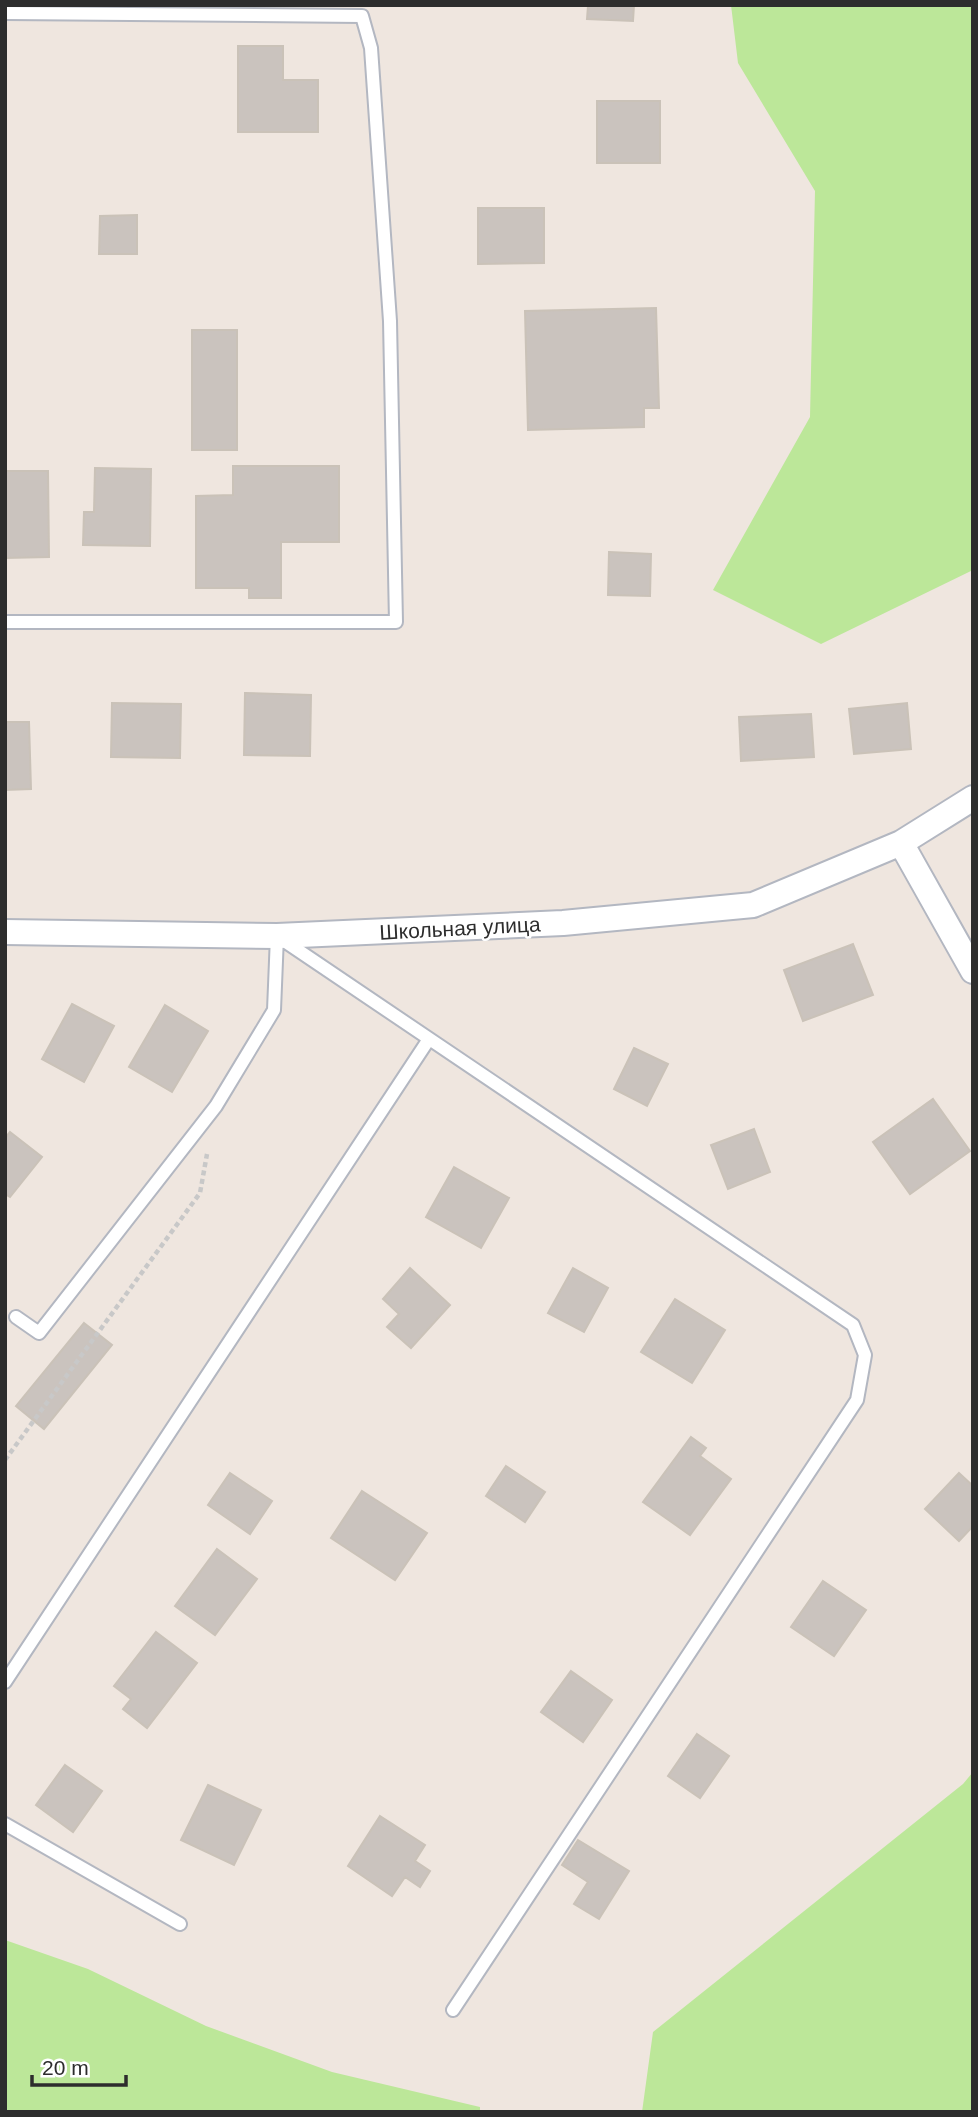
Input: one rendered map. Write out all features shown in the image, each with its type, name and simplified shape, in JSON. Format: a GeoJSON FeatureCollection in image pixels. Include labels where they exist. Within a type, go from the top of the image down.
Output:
{"type":"FeatureCollection","features":[{"type":"Feature","properties":{"kind":"street","name":"Школьная улица"},"geometry":{"type":"LineString","coordinates":[[5,932],[277,936],[563,923],[752,905],[901,844],[973,798]]}},
{"type":"Feature","properties":{"kind":"street"},"geometry":{"type":"LineString","coordinates":[[901,844],[973,971]]}},
{"type":"Feature","properties":{"kind":"lane"},"geometry":{"type":"LineString","coordinates":[[5,13],[362,16],[371,48],[390,321],[396,622],[5,622]]}},
{"type":"Feature","properties":{"kind":"lane"},"geometry":{"type":"LineString","coordinates":[[277,936],[853,1325],[865,1355],[858,1400],[453,2010]]}},
{"type":"Feature","properties":{"kind":"lane"},"geometry":{"type":"LineString","coordinates":[[16,1317],[39,1333],[216,1106],[274,1010],[277,936]]}},
{"type":"Feature","properties":{"kind":"lane"},"geometry":{"type":"LineString","coordinates":[[5,1682],[429,1040]]}},
{"type":"Feature","properties":{"kind":"lane"},"geometry":{"type":"LineString","coordinates":[[5,1824],[180,1924]]}},
{"type":"Feature","properties":{"kind":"path"},"geometry":{"type":"LineString","coordinates":[[5,1460],[200,1193],[216,1106]]}},
{"type":"Feature","properties":{"kind":"green space"},"geometry":{"type":"Polygon","coordinates":[[[731,5],[973,5],[973,570],[821,644],[713,590],[810,417],[815,191],[738,63],[731,5]]]}},
{"type":"Feature","properties":{"kind":"green space"},"geometry":{"type":"Polygon","coordinates":[[[973,1772],[973,2112],[642,2112],[653,2032],[963,1784],[973,1772]]]}},
{"type":"Feature","properties":{"kind":"green space"},"geometry":{"type":"Polygon","coordinates":[[[5,1940],[88,1969],[206,2026],[332,2072],[480,2107],[480,2112],[5,2112],[5,1940]]]}},
{"type":"Feature","properties":{"kind":"building"},"geometry":{"type":"Polygon","coordinates":[[[581,5],[634,5],[633,21],[587,19],[588,6],[581,5]]]}},
{"type":"Feature","properties":{"kind":"building"},"geometry":{"type":"Polygon","coordinates":[[[238,46],[283,46],[283,80],[318,80],[318,132],[238,132],[238,46]]]}},
{"type":"Feature","properties":{"kind":"building"},"geometry":{"type":"Polygon","coordinates":[[[597,101],[660,101],[660,163],[597,163],[597,101]]]}},
{"type":"Feature","properties":{"kind":"building"},"geometry":{"type":"Polygon","coordinates":[[[478,208],[544,208],[544,263],[478,264],[478,208]]]}},
{"type":"Feature","properties":{"kind":"building"},"geometry":{"type":"Polygon","coordinates":[[[137,215],[137,254],[99,254],[100,216],[137,215]]]}},
{"type":"Feature","properties":{"kind":"building"},"geometry":{"type":"Polygon","coordinates":[[[656,308],[659,408],[644,408],[644,427],[528,430],[525,311],[656,308]]]}},
{"type":"Feature","properties":{"kind":"building"},"geometry":{"type":"Polygon","coordinates":[[[192,330],[237,330],[237,450],[192,450],[192,330]]]}},
{"type":"Feature","properties":{"kind":"building"},"geometry":{"type":"Polygon","coordinates":[[[233,466],[339,466],[339,542],[281,542],[281,598],[249,598],[249,588],[196,588],[196,496],[233,495],[233,466]]]}},
{"type":"Feature","properties":{"kind":"building"},"geometry":{"type":"Polygon","coordinates":[[[95,468],[151,469],[150,546],[83,545],[84,512],[94,512],[95,468]]]}},
{"type":"Feature","properties":{"kind":"building"},"geometry":{"type":"Polygon","coordinates":[[[5,471],[48,471],[49,557],[5,558],[5,471]]]}},
{"type":"Feature","properties":{"kind":"building"},"geometry":{"type":"Polygon","coordinates":[[[609,552],[651,554],[650,596],[608,595],[609,552]]]}},
{"type":"Feature","properties":{"kind":"building"},"geometry":{"type":"Polygon","coordinates":[[[245,693],[311,695],[310,756],[244,755],[245,693]]]}},
{"type":"Feature","properties":{"kind":"building"},"geometry":{"type":"Polygon","coordinates":[[[112,703],[181,704],[180,758],[111,757],[112,703]]]}},
{"type":"Feature","properties":{"kind":"building"},"geometry":{"type":"Polygon","coordinates":[[[907,703],[911,749],[854,754],[849,709],[907,703]]]}},
{"type":"Feature","properties":{"kind":"building"},"geometry":{"type":"Polygon","coordinates":[[[811,714],[814,757],[741,761],[739,717],[811,714]]]}},
{"type":"Feature","properties":{"kind":"building"},"geometry":{"type":"Polygon","coordinates":[[[5,722],[29,722],[31,789],[5,790],[5,722]]]}},
{"type":"Feature","properties":{"kind":"building"},"geometry":{"type":"Polygon","coordinates":[[[853,944],[873,995],[803,1021],[784,970],[853,944]]]}},
{"type":"Feature","properties":{"kind":"building"},"geometry":{"type":"Polygon","coordinates":[[[72,1004],[114,1026],[84,1082],[42,1059],[72,1004]]]}},
{"type":"Feature","properties":{"kind":"building"},"geometry":{"type":"Polygon","coordinates":[[[165,1005],[208,1031],[172,1092],[129,1067],[165,1005]]]}},
{"type":"Feature","properties":{"kind":"building"},"geometry":{"type":"Polygon","coordinates":[[[634,1048],[668,1064],[647,1106],[614,1089],[634,1048]]]}},
{"type":"Feature","properties":{"kind":"building"},"geometry":{"type":"Polygon","coordinates":[[[933,1099],[970,1151],[910,1194],[873,1142],[933,1099]]]}},
{"type":"Feature","properties":{"kind":"building"},"geometry":{"type":"Polygon","coordinates":[[[754,1129],[770,1172],[728,1189],[711,1145],[754,1129]]]}},
{"type":"Feature","properties":{"kind":"building"},"geometry":{"type":"Polygon","coordinates":[[[10,1132],[42,1157],[10,1197],[5,1194],[5,1138],[10,1132]]]}},
{"type":"Feature","properties":{"kind":"building"},"geometry":{"type":"Polygon","coordinates":[[[454,1167],[509,1198],[481,1248],[426,1217],[454,1167]]]}},
{"type":"Feature","properties":{"kind":"building"},"geometry":{"type":"Polygon","coordinates":[[[410,1268],[450,1305],[411,1348],[387,1327],[399,1314],[383,1299],[410,1268]]]}},
{"type":"Feature","properties":{"kind":"building"},"geometry":{"type":"Polygon","coordinates":[[[573,1268],[608,1288],[584,1332],[548,1313],[573,1268]]]}},
{"type":"Feature","properties":{"kind":"building"},"geometry":{"type":"Polygon","coordinates":[[[675,1299],[725,1330],[692,1383],[641,1352],[675,1299]]]}},
{"type":"Feature","properties":{"kind":"building"},"geometry":{"type":"Polygon","coordinates":[[[84,1323],[112,1345],[44,1429],[16,1406],[84,1323]]]}},
{"type":"Feature","properties":{"kind":"building"},"geometry":{"type":"Polygon","coordinates":[[[691,1437],[706,1448],[700,1456],[731,1479],[690,1535],[643,1502],[691,1437]]]}},
{"type":"Feature","properties":{"kind":"building"},"geometry":{"type":"Polygon","coordinates":[[[506,1466],[545,1492],[525,1522],[486,1496],[506,1466]]]}},
{"type":"Feature","properties":{"kind":"building"},"geometry":{"type":"Polygon","coordinates":[[[230,1473],[272,1501],[250,1534],[208,1505],[230,1473]]]}},
{"type":"Feature","properties":{"kind":"building"},"geometry":{"type":"Polygon","coordinates":[[[959,1473],[973,1486],[973,1526],[959,1541],[925,1509],[959,1473]]]}},
{"type":"Feature","properties":{"kind":"building"},"geometry":{"type":"Polygon","coordinates":[[[362,1491],[427,1533],[395,1580],[331,1538],[362,1491]]]}},
{"type":"Feature","properties":{"kind":"building"},"geometry":{"type":"Polygon","coordinates":[[[217,1549],[257,1579],[215,1635],[175,1606],[217,1549]]]}},
{"type":"Feature","properties":{"kind":"building"},"geometry":{"type":"Polygon","coordinates":[[[823,1581],[866,1610],[834,1656],[791,1627],[823,1581]]]}},
{"type":"Feature","properties":{"kind":"building"},"geometry":{"type":"Polygon","coordinates":[[[156,1632],[197,1663],[147,1728],[123,1709],[131,1699],[114,1686],[156,1632]]]}},
{"type":"Feature","properties":{"kind":"building"},"geometry":{"type":"Polygon","coordinates":[[[571,1671],[612,1700],[583,1742],[541,1712],[571,1671]]]}},
{"type":"Feature","properties":{"kind":"building"},"geometry":{"type":"Polygon","coordinates":[[[697,1734],[729,1756],[700,1798],[668,1776],[697,1734]]]}},
{"type":"Feature","properties":{"kind":"building"},"geometry":{"type":"Polygon","coordinates":[[[65,1765],[102,1791],[73,1832],[36,1805],[65,1765]]]}},
{"type":"Feature","properties":{"kind":"building"},"geometry":{"type":"Polygon","coordinates":[[[208,1785],[261,1810],[234,1865],[181,1840],[208,1785]]]}},
{"type":"Feature","properties":{"kind":"building"},"geometry":{"type":"Polygon","coordinates":[[[380,1816],[425,1845],[415,1861],[430,1871],[420,1887],[405,1877],[392,1896],[348,1866],[380,1816]]]}},
{"type":"Feature","properties":{"kind":"building"},"geometry":{"type":"Polygon","coordinates":[[[578,1840],[629,1871],[599,1919],[574,1904],[588,1882],[562,1865],[578,1840]]]}}]}
